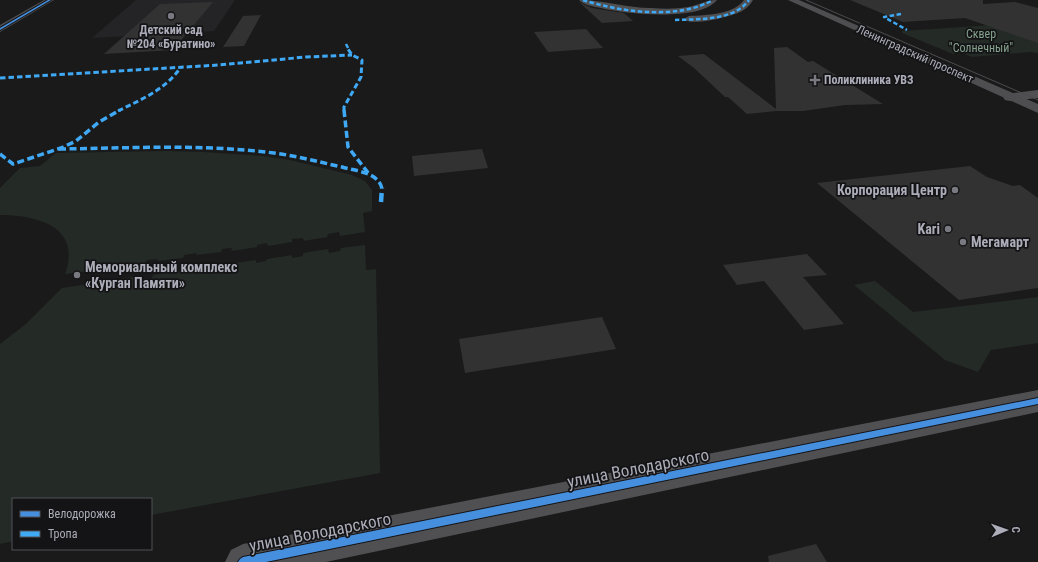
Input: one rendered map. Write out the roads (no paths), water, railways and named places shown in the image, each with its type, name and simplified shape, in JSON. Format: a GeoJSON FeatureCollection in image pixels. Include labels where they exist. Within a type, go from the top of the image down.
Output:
{"type":"FeatureCollection","features":[{"type":"Feature","properties":{"kind":"main road","name":"Ленинградский проспект"},"geometry":{"type":"LineString","coordinates":[[792,0],[1038,109]]}},
{"type":"Feature","properties":{"kind":"street"},"geometry":{"type":"LineString","coordinates":[[0,29],[50,0]]}},
{"type":"Feature","properties":{"kind":"street"},"geometry":{"type":"LineString","coordinates":[[583,0],[610,7],[658,11],[689,9],[704,5],[713,0]]}},
{"type":"Feature","properties":{"kind":"street"},"geometry":{"type":"LineString","coordinates":[[675,20],[705,18],[724,14],[743,6],[749,0]]}},
{"type":"Feature","properties":{"kind":"street"},"geometry":{"type":"LineString","coordinates":[[1010,97],[1038,94]]}},
{"type":"Feature","properties":{"kind":"street","name":"улица Володарского"},"geometry":{"type":"LineString","coordinates":[[243,562],[1038,401]]}},
{"type":"Feature","properties":{"kind":"tram line"},"geometry":{"type":"LineString","coordinates":[[806,0],[1038,100]]}},
{"type":"Feature","properties":{"kind":"place","name":"Детский сад №204 «Буратино»"},"geometry":{"type":"Point","coordinates":[171,16]}},
{"type":"Feature","properties":{"kind":"place","name":"Поликлиника УВЗ"},"geometry":{"type":"Point","coordinates":[815,80]}},
{"type":"Feature","properties":{"kind":"place","name":"Корпорация Центр"},"geometry":{"type":"Point","coordinates":[955,190]}},
{"type":"Feature","properties":{"kind":"place","name":"Kari"},"geometry":{"type":"Point","coordinates":[948,229]}},
{"type":"Feature","properties":{"kind":"place","name":"Мегамарт"},"geometry":{"type":"Point","coordinates":[963,242]}},
{"type":"Feature","properties":{"kind":"place","name":"Мемориальный комплекс «Курган Памяти»"},"geometry":{"type":"Point","coordinates":[77,275]}},
{"type":"Feature","properties":{"kind":"park label","name":"Сквер \"Солнечный\""},"geometry":{"type":"Point","coordinates":[981,41]}}]}
